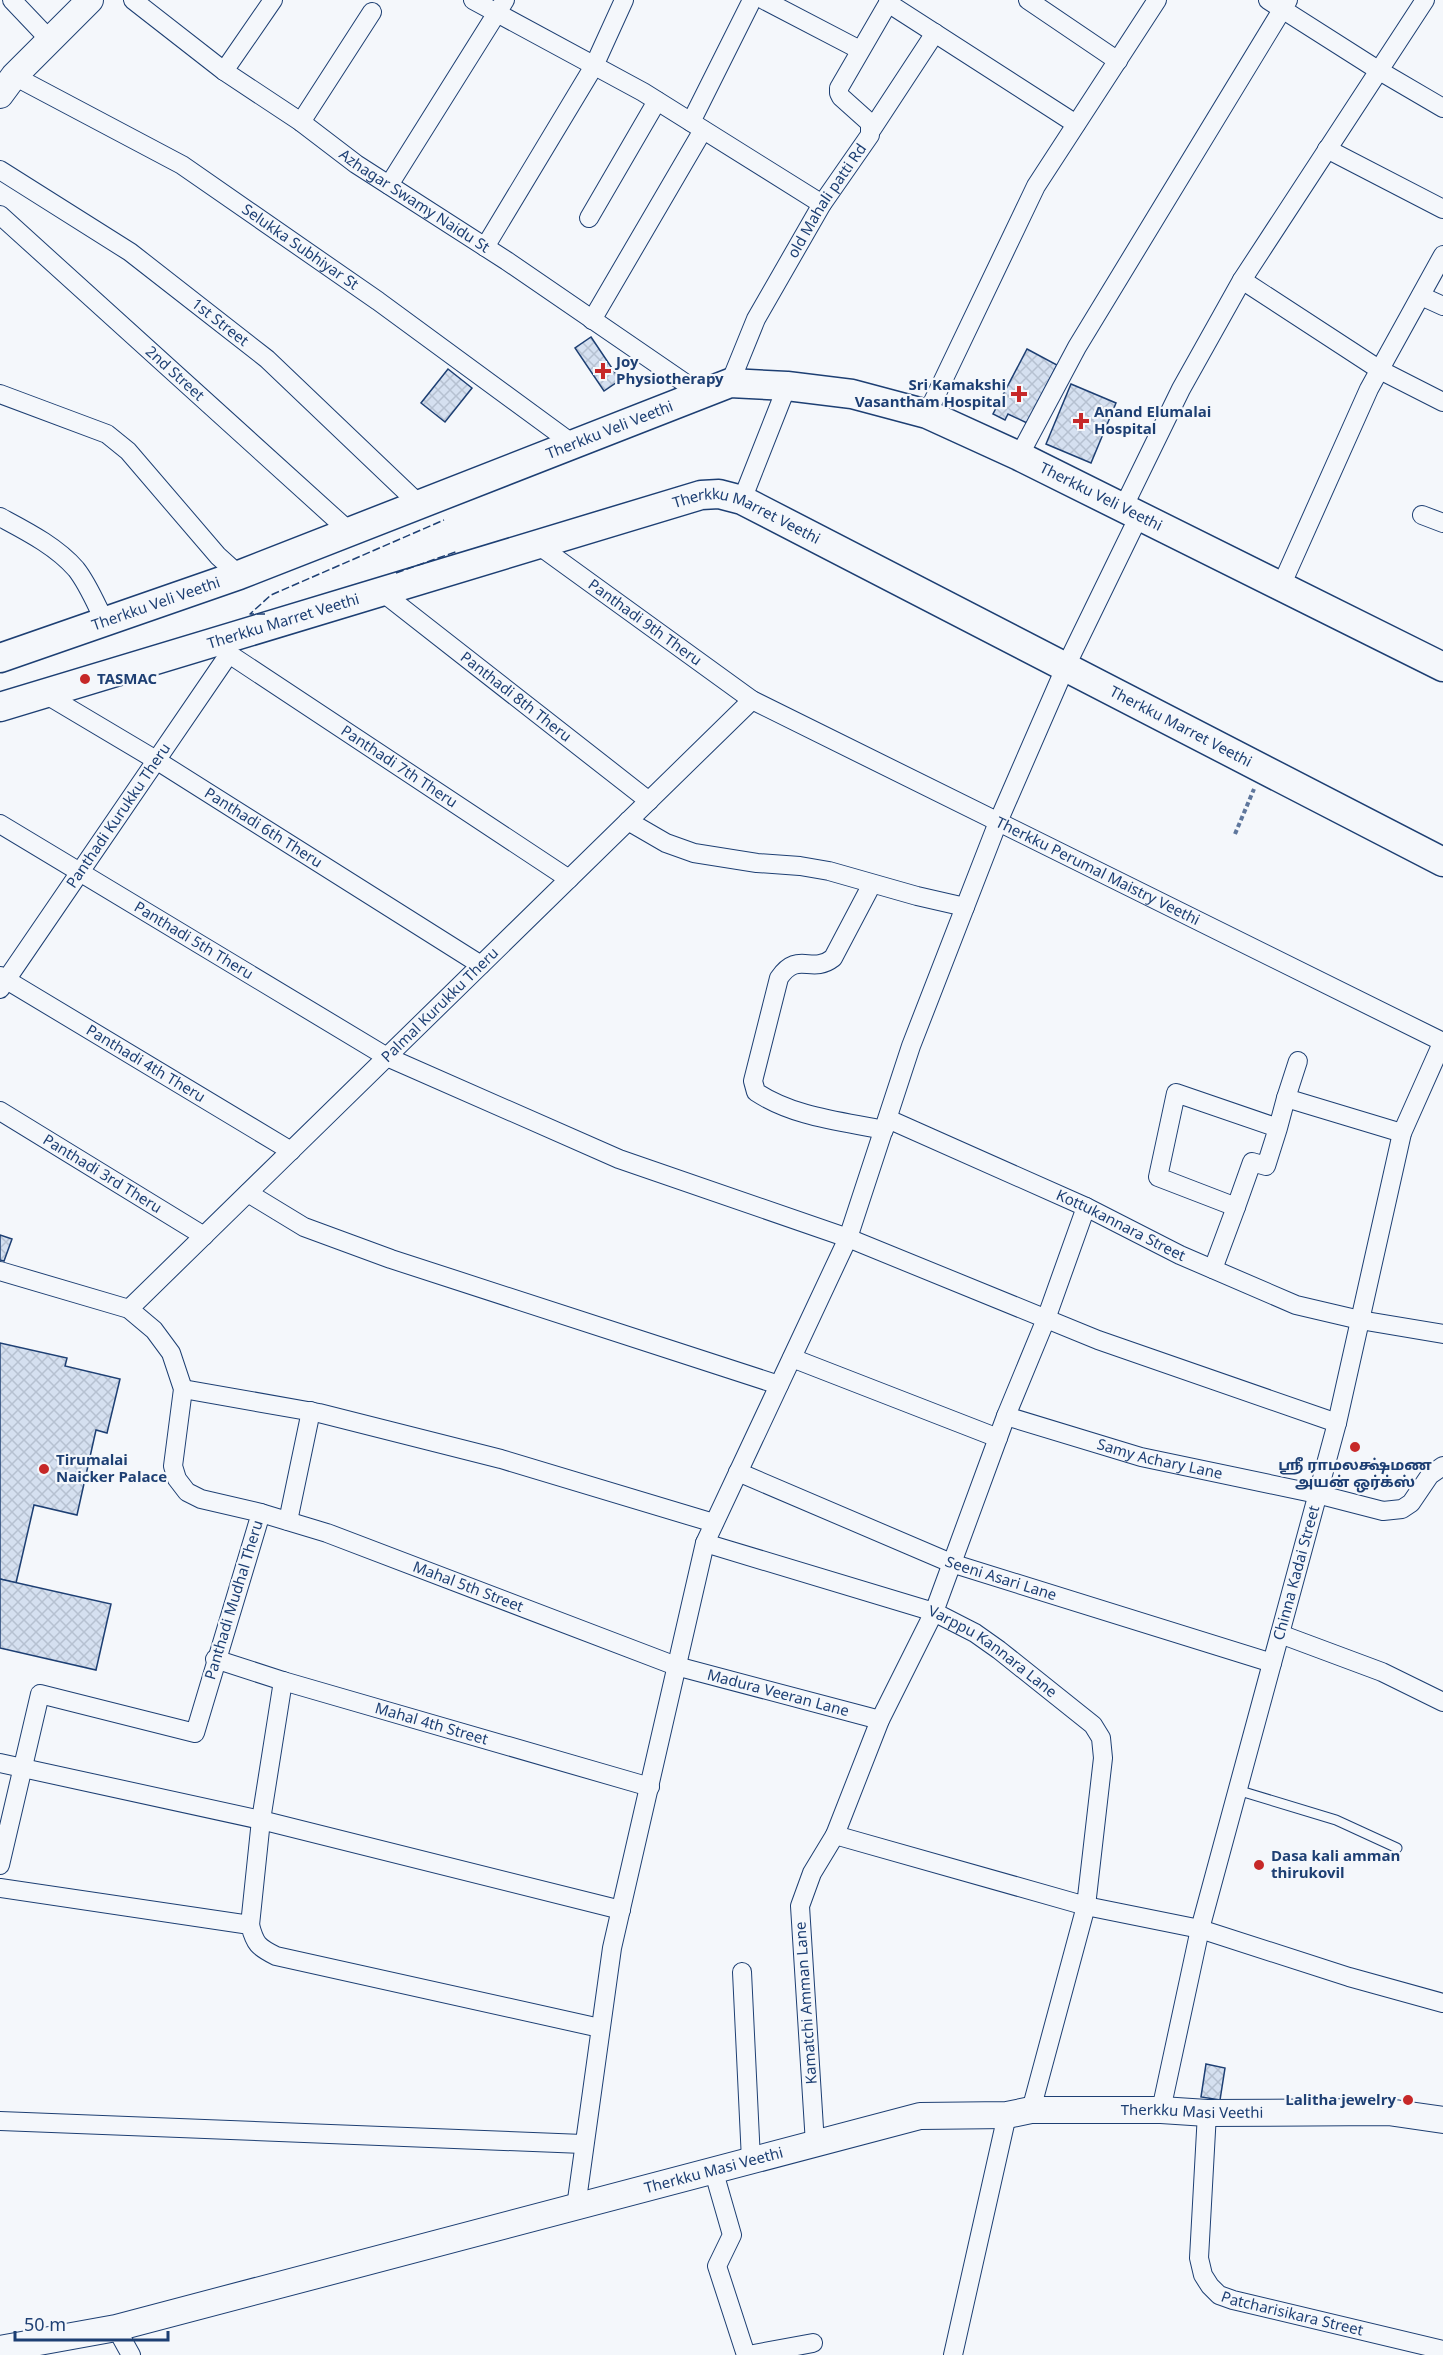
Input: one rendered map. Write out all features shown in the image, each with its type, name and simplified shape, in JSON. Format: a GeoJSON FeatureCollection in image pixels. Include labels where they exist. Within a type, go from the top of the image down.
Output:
{"type":"FeatureCollection","features":[{"type":"Feature","properties":{"kind":"main road"},"geometry":{"type":"LineString","coordinates":[[7,85],[49,39],[90,0]]}},
{"type":"Feature","properties":{"kind":"main road","name":"Therkku Veli Veethi"},"geometry":{"type":"LineString","coordinates":[[1,657],[239,575],[730,383],[787,386],[852,394],[927,414],[1019,456],[1443,667]]}},
{"type":"Feature","properties":{"kind":"main road","name":"Therkku Marret Veethi"},"geometry":{"type":"LineString","coordinates":[[0,707],[226,647],[382,592],[701,495],[719,495],[742,500],[1443,862]]}},
{"type":"Feature","properties":{"kind":"main road","name":"Therkku Masi Veethi"},"geometry":{"type":"LineString","coordinates":[[0,2349],[116,2328],[920,2116],[1161,2110],[1207,2113],[1388,2112],[1443,2120]]}},
{"type":"Feature","properties":{"kind":"street"},"geometry":{"type":"LineString","coordinates":[[12,0],[49,39]]}},
{"type":"Feature","properties":{"kind":"street","name":"Azhagar Swamy Naidu St"},"geometry":{"type":"LineString","coordinates":[[133,0],[224,71],[301,122],[356,164],[484,247],[701,394]]}},
{"type":"Feature","properties":{"kind":"street"},"geometry":{"type":"LineString","coordinates":[[224,71],[273,0]]}},
{"type":"Feature","properties":{"kind":"street"},"geometry":{"type":"LineString","coordinates":[[473,0],[501,7],[822,204]]}},
{"type":"Feature","properties":{"kind":"street"},"geometry":{"type":"LineString","coordinates":[[484,247],[594,66],[624,0]]}},
{"type":"Feature","properties":{"kind":"street"},"geometry":{"type":"LineString","coordinates":[[592,320],[697,126],[752,0]]}},
{"type":"Feature","properties":{"kind":"street"},"geometry":{"type":"LineString","coordinates":[[764,0],[860,50]]}},
{"type":"Feature","properties":{"kind":"street"},"geometry":{"type":"LineString","coordinates":[[1028,0],[1118,61]]}},
{"type":"Feature","properties":{"kind":"street"},"geometry":{"type":"LineString","coordinates":[[927,414],[1036,186],[1157,0]]}},
{"type":"Feature","properties":{"kind":"street"},"geometry":{"type":"LineString","coordinates":[[576,2207],[612,1948],[705,1543],[848,1238],[911,1046],[998,822],[1131,512],[1181,389],[1242,280],[1425,0]]}},
{"type":"Feature","properties":{"kind":"street"},"geometry":{"type":"LineString","coordinates":[[889,1],[1076,124]]}},
{"type":"Feature","properties":{"kind":"street","name":"old Mahali patti Rd"},"geometry":{"type":"LineString","coordinates":[[730,383],[756,319],[822,204],[867,142],[872,129],[870,123],[838,93],[842,82],[889,1]]}},
{"type":"Feature","properties":{"kind":"street"},"geometry":{"type":"LineString","coordinates":[[1019,456],[1077,347],[1279,3],[1378,70],[1443,108]]}},
{"type":"Feature","properties":{"kind":"street"},"geometry":{"type":"LineString","coordinates":[[389,185],[501,7]]}},
{"type":"Feature","properties":{"kind":"street"},"geometry":{"type":"LineString","coordinates":[[301,122],[372,12]]}},
{"type":"Feature","properties":{"kind":"street"},"geometry":{"type":"LineString","coordinates":[[872,129],[935,33]]}},
{"type":"Feature","properties":{"kind":"street","name":"Selukka Subhiyar St"},"geometry":{"type":"LineString","coordinates":[[7,85],[182,165],[378,301],[573,444]]}},
{"type":"Feature","properties":{"kind":"street"},"geometry":{"type":"LineString","coordinates":[[589,218],[657,101]]}},
{"type":"Feature","properties":{"kind":"street"},"geometry":{"type":"LineString","coordinates":[[1327,149],[1443,209]]}},
{"type":"Feature","properties":{"kind":"street","name":"1st Street"},"geometry":{"type":"LineString","coordinates":[[0,170],[130,252],[267,359],[419,504]]}},
{"type":"Feature","properties":{"kind":"street","name":"2nd Street"},"geometry":{"type":"LineString","coordinates":[[0,215],[350,532]]}},
{"type":"Feature","properties":{"kind":"street"},"geometry":{"type":"LineString","coordinates":[[1281,586],[1369,389],[1443,255]]}},
{"type":"Feature","properties":{"kind":"street"},"geometry":{"type":"LineString","coordinates":[[1242,280],[1380,370],[1443,402]]}},
{"type":"Feature","properties":{"kind":"street"},"geometry":{"type":"LineString","coordinates":[[1420,296],[1443,306]]}},
{"type":"Feature","properties":{"kind":"street"},"geometry":{"type":"LineString","coordinates":[[742,500],[787,386]]}},
{"type":"Feature","properties":{"kind":"street"},"geometry":{"type":"LineString","coordinates":[[0,394],[106,434],[128,451],[218,556],[239,575]]}},
{"type":"Feature","properties":{"kind":"street"},"geometry":{"type":"LineString","coordinates":[[1422,515],[1443,523]]}},
{"type":"Feature","properties":{"kind":"street"},"geometry":{"type":"LineString","coordinates":[[0,517],[62,555],[86,585],[105,622]]}},
{"type":"Feature","properties":{"kind":"street","name":"Panthadi 9th Theru"},"geometry":{"type":"LineString","coordinates":[[538,545],[752,700]]}},
{"type":"Feature","properties":{"kind":"street","name":"Panthadi 8th Theru"},"geometry":{"type":"LineString","coordinates":[[382,592],[649,801]]}},
{"type":"Feature","properties":{"kind":"street","name":"Panthadi Kurukku Theru"},"geometry":{"type":"LineString","coordinates":[[2,982],[156,760],[226,647]]}},
{"type":"Feature","properties":{"kind":"street","name":"Panthadi 7th Theru"},"geometry":{"type":"LineString","coordinates":[[226,647],[569,879]]}},
{"type":"Feature","properties":{"kind":"street","name":"Panthadi 6th Theru"},"geometry":{"type":"LineString","coordinates":[[45,694],[156,760],[481,965]]}},
{"type":"Feature","properties":{"kind":"street","name":"Palmal Kurukku Theru"},"geometry":{"type":"LineString","coordinates":[[129,1309],[752,700]]}},
{"type":"Feature","properties":{"kind":"street","name":"Therkku Perumal Maistry Veethi"},"geometry":{"type":"LineString","coordinates":[[752,700],[1443,1041]]}},
{"type":"Feature","properties":{"kind":"street"},"geometry":{"type":"LineString","coordinates":[[628,821],[666,843],[694,854],[830,871],[965,907]]}},
{"type":"Feature","properties":{"kind":"street","name":"Panthadi 5th Theru"},"geometry":{"type":"LineString","coordinates":[[0,824],[387,1057],[619,1159],[848,1238],[1098,1340],[1337,1423]]}},
{"type":"Feature","properties":{"kind":"street","name":"Kottukannara Street"},"geometry":{"type":"LineString","coordinates":[[872,884],[833,958],[825,964],[793,964],[786,968],[779,978],[753,1081],[756,1092],[778,1106],[795,1112],[886,1124],[1086,1207],[1180,1255],[1296,1305],[1360,1320],[1443,1334]]}},
{"type":"Feature","properties":{"kind":"street","name":"Panthadi 4th Theru"},"geometry":{"type":"LineString","coordinates":[[2,982],[291,1151]]}},
{"type":"Feature","properties":{"kind":"street","name":"Chinna Kadai Street"},"geometry":{"type":"LineString","coordinates":[[1161,2110],[1200,1929],[1337,1423],[1402,1133],[1443,1041]]}},
{"type":"Feature","properties":{"kind":"street"},"geometry":{"type":"LineString","coordinates":[[1213,1269],[1252,1162],[1266,1166],[1298,1061]]}},
{"type":"Feature","properties":{"kind":"street"},"geometry":{"type":"LineString","coordinates":[[1236,1207],[1158,1177],[1176,1093],[1278,1128]]}},
{"type":"Feature","properties":{"kind":"street"},"geometry":{"type":"LineString","coordinates":[[1286,1098],[1402,1133]]}},
{"type":"Feature","properties":{"kind":"street","name":"Panthadi 3rd Theru"},"geometry":{"type":"LineString","coordinates":[[0,1111],[204,1236]]}},
{"type":"Feature","properties":{"kind":"street"},"geometry":{"type":"LineString","coordinates":[[248,1192],[304,1227],[347,1243],[779,1385]]}},
{"type":"Feature","properties":{"kind":"street","name":"Kamatchi Amman Lane"},"geometry":{"type":"LineString","coordinates":[[815,2144],[800,1906],[812,1873],[835,1835],[880,1720],[934,1612],[1006,1416],[1046,1319],[1086,1207]]}},
{"type":"Feature","properties":{"kind":"street","name":"Panthadi Mudhal Theru"},"geometry":{"type":"LineString","coordinates":[[0,1271],[129,1309],[154,1330],[171,1353],[183,1389],[173,1466],[177,1479],[187,1492],[201,1499],[261,1513],[215,1659],[195,1733],[40,1694],[0,1865]]}},
{"type":"Feature","properties":{"kind":"street"},"geometry":{"type":"LineString","coordinates":[[792,1358],[998,1438]]}},
{"type":"Feature","properties":{"kind":"street"},"geometry":{"type":"LineString","coordinates":[[183,1389],[311,1412],[501,1459],[714,1523]]}},
{"type":"Feature","properties":{"kind":"street"},"geometry":{"type":"LineString","coordinates":[[288,1521],[311,1412]]}},
{"type":"Feature","properties":{"kind":"street","name":"Samy Achary Lane"},"geometry":{"type":"LineString","coordinates":[[1006,1416],[1141,1457],[1317,1494],[1383,1511],[1392,1511],[1411,1503],[1430,1475],[1443,1466]]}},
{"type":"Feature","properties":{"kind":"street","name":"Seeni Asari Lane"},"geometry":{"type":"LineString","coordinates":[[738,1472],[951,1563],[1272,1663]]}},
{"type":"Feature","properties":{"kind":"street","name":"Mahal 5th Street"},"geometry":{"type":"LineString","coordinates":[[261,1513],[327,1533],[676,1666]]}},
{"type":"Feature","properties":{"kind":"street","name":"Varppu Kannara Lane"},"geometry":{"type":"LineString","coordinates":[[705,1543],[934,1612],[975,1633],[999,1650],[1093,1725],[1101,1738],[1103,1758],[1086,1906],[1019,2112],[953,2355]]}},
{"type":"Feature","properties":{"kind":"street"},"geometry":{"type":"LineString","coordinates":[[1280,1634],[1382,1672],[1443,1702]]}},
{"type":"Feature","properties":{"kind":"street","name":"Mahal 4th Street"},"geometry":{"type":"LineString","coordinates":[[215,1659],[283,1681],[650,1787]]}},
{"type":"Feature","properties":{"kind":"street","name":"Madura Veeran Lane"},"geometry":{"type":"LineString","coordinates":[[676,1666],[880,1720]]}},
{"type":"Feature","properties":{"kind":"street"},"geometry":{"type":"LineString","coordinates":[[283,1681],[261,1820],[250,1925],[254,1941],[262,1949],[276,1956],[600,2028]]}},
{"type":"Feature","properties":{"kind":"street"},"geometry":{"type":"LineString","coordinates":[[0,1763],[261,1820],[621,1910]]}},
{"type":"Feature","properties":{"kind":"street"},"geometry":{"type":"LineString","coordinates":[[835,1835],[1086,1906],[1200,1929],[1349,1977],[1443,2003]]}},
{"type":"Feature","properties":{"kind":"street"},"geometry":{"type":"LineString","coordinates":[[0,1888],[250,1925]]}},
{"type":"Feature","properties":{"kind":"street"},"geometry":{"type":"LineString","coordinates":[[742,1972],[751,2160]]}},
{"type":"Feature","properties":{"kind":"street","name":"Patcharisikara Street"},"geometry":{"type":"LineString","coordinates":[[1207,2113],[1199,2258],[1203,2275],[1210,2286],[1219,2295],[1251,2306],[1443,2350]]}},
{"type":"Feature","properties":{"kind":"street"},"geometry":{"type":"LineString","coordinates":[[0,2121],[583,2144]]}},
{"type":"Feature","properties":{"kind":"street"},"geometry":{"type":"LineString","coordinates":[[713,2169],[732,2235],[717,2266],[747,2355],[813,2343]]}},
{"type":"Feature","properties":{"kind":"street"},"geometry":{"type":"LineString","coordinates":[[116,2328],[131,2355]]}},
{"type":"Feature","properties":{"kind":"lane"},"geometry":{"type":"LineString","coordinates":[[1237,1790],[1336,1820],[1397,1848]]}},
{"type":"Feature","properties":{"kind":"path"},"geometry":{"type":"LineString","coordinates":[[1235,834],[1262,769]]}},
{"type":"Feature","properties":{"kind":"building"},"geometry":{"type":"Polygon","coordinates":[[[591,337],[620,380],[604,391],[575,348],[591,337]]]}},
{"type":"Feature","properties":{"kind":"building"},"geometry":{"type":"Polygon","coordinates":[[[1027,349],[1057,365],[1027,423],[1008,414],[1005,420],[993,414],[1027,349]]]}},
{"type":"Feature","properties":{"kind":"building"},"geometry":{"type":"Polygon","coordinates":[[[448,369],[472,388],[445,422],[421,403],[448,369]]]}},
{"type":"Feature","properties":{"kind":"building"},"geometry":{"type":"Polygon","coordinates":[[[1071,384],[1116,403],[1091,463],[1046,444],[1071,384]]]}},
{"type":"Feature","properties":{"kind":"building"},"geometry":{"type":"Polygon","coordinates":[[[0,1235],[12,1239],[4,1261],[0,1260],[0,1235]]]}},
{"type":"Feature","properties":{"kind":"building","name":"Tirumalai Naicker Palace"},"geometry":{"type":"Polygon","coordinates":[[[0,1343],[67,1358],[65,1366],[120,1379],[107,1433],[96,1430],[77,1515],[34,1505],[16,1583],[0,1579],[0,1343]]]}},
{"type":"Feature","properties":{"kind":"building"},"geometry":{"type":"Polygon","coordinates":[[[0,1579],[111,1604],[96,1670],[0,1648],[0,1579]]]}},
{"type":"Feature","properties":{"kind":"building"},"geometry":{"type":"Polygon","coordinates":[[[1206,2064],[1225,2068],[1220,2100],[1201,2097],[1206,2064]]]}},
{"type":"Feature","properties":{"kind":"fence"},"geometry":{"type":"LineString","coordinates":[[265,614],[250,614],[271,595],[444,520]]}},
{"type":"Feature","properties":{"kind":"fence"},"geometry":{"type":"LineString","coordinates":[[396,573],[458,551]]}},
{"type":"Feature","properties":{"kind":"place","name":"Joy Physiotherapy"},"geometry":{"type":"Point","coordinates":[603,371]}},
{"type":"Feature","properties":{"kind":"place","name":"Sri Kamakshi Vasantham Hospital"},"geometry":{"type":"Point","coordinates":[1019,394]}},
{"type":"Feature","properties":{"kind":"place","name":"Anand Elumalai Hospital"},"geometry":{"type":"Point","coordinates":[1081,421]}},
{"type":"Feature","properties":{"kind":"place","name":"TASMAC"},"geometry":{"type":"Point","coordinates":[85,679]}},
{"type":"Feature","properties":{"kind":"place","name":"ஶ்ரீ ராமலக்ஷ்மண அயன் ஒர்க்ஸ்"},"geometry":{"type":"Point","coordinates":[1355,1447]}},
{"type":"Feature","properties":{"kind":"place","name":"Tirumalai Naicker Palace"},"geometry":{"type":"Point","coordinates":[44,1469]}},
{"type":"Feature","properties":{"kind":"place","name":"Dasa kali amman thirukovil"},"geometry":{"type":"Point","coordinates":[1259,1865]}},
{"type":"Feature","properties":{"kind":"place","name":"Lalitha jewelry"},"geometry":{"type":"Point","coordinates":[1408,2100]}}]}
